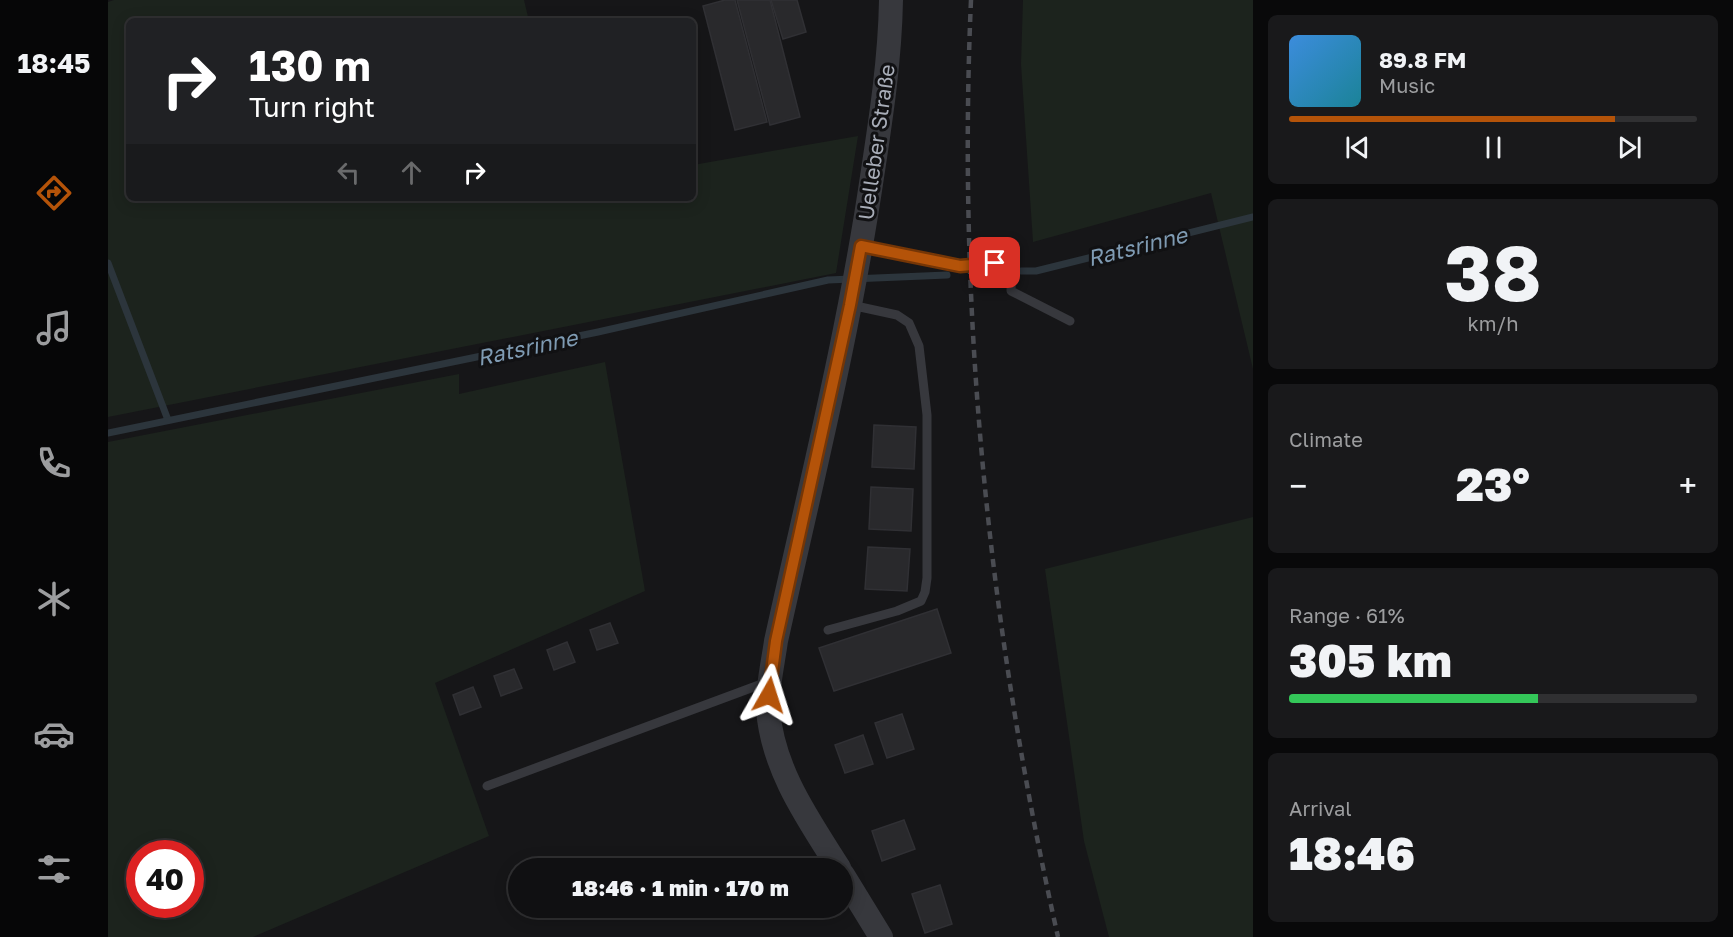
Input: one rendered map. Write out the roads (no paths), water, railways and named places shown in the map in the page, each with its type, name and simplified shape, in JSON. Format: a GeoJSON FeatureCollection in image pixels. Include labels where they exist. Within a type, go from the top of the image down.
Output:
{"type":"FeatureCollection","features":[{"type":"Feature","properties":{"kind":"street","name":"Uelleber Straße"},"geometry":{"type":"LineString","coordinates":[[833,858],[793,793],[772,735],[768,708],[776,641],[852,297],[860,251],[888,65],[891,0]]}},
{"type":"Feature","properties":{"kind":"street"},"geometry":{"type":"LineString","coordinates":[[853,891],[881,937]]}},
{"type":"Feature","properties":{"kind":"lane"},"geometry":{"type":"LineString","coordinates":[[860,251],[960,266],[1012,261],[1011,291],[1070,321]]}},
{"type":"Feature","properties":{"kind":"lane"},"geometry":{"type":"LineString","coordinates":[[828,630],[897,611],[921,601],[927,578],[927,416],[919,346],[909,323],[897,315],[852,297]]}},
{"type":"Feature","properties":{"kind":"lane"},"geometry":{"type":"LineString","coordinates":[[488,786],[770,681]]}},
{"type":"Feature","properties":{"kind":"waterway","name":"Ratsrinne"},"geometry":{"type":"LineString","coordinates":[[1021,271],[1036,271],[1253,217]]}},
{"type":"Feature","properties":{"kind":"waterway"},"geometry":{"type":"LineString","coordinates":[[108,263],[168,420]]}},
{"type":"Feature","properties":{"kind":"waterway","name":"Ratsrinne"},"geometry":{"type":"LineString","coordinates":[[108,433],[598,332],[828,280],[947,275]]}},
{"type":"Feature","properties":{"kind":"railway"},"geometry":{"type":"LineString","coordinates":[[971,0],[968,118],[969,236],[974,354],[983,472],[996,589],[1013,705],[1058,937]]}}]}
